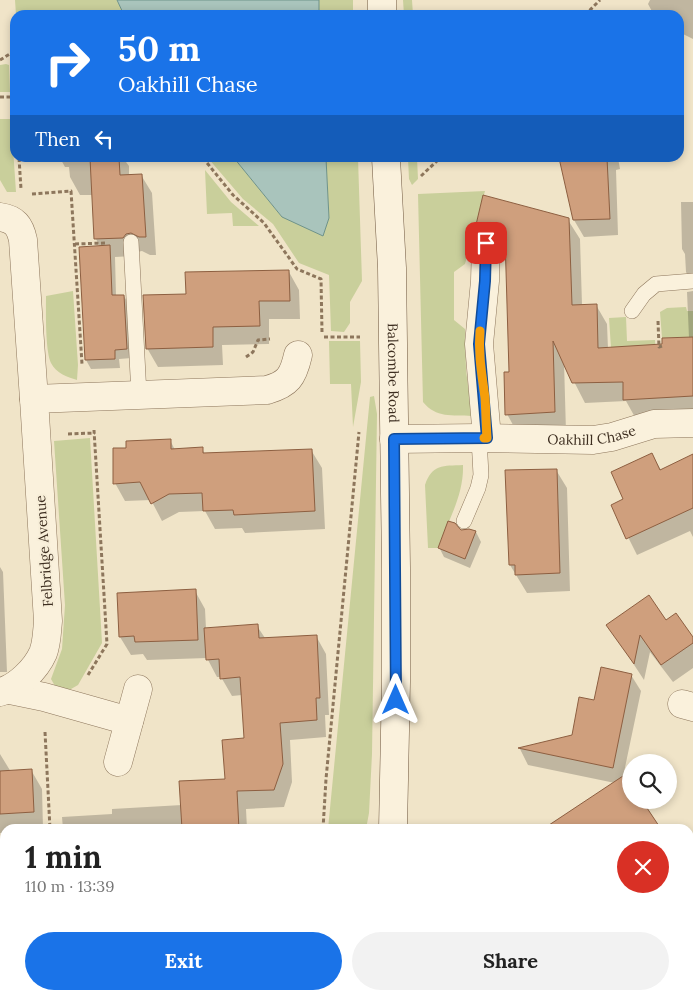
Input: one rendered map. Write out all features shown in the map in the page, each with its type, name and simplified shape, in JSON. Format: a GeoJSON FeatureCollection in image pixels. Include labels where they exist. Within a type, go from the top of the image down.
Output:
{"type":"FeatureCollection","features":[{"type":"Feature","properties":{"kind":"street","name":"Balcombe Road"},"geometry":{"type":"LineString","coordinates":[[386,162],[393,333],[396,682],[393,824]]}},
{"type":"Feature","properties":{"kind":"street","name":"Felbridge Avenue"},"geometry":{"type":"LineString","coordinates":[[0,217],[8,218],[16,223],[21,231],[23,240],[48,621],[44,652],[24,678],[5,691]]}},
{"type":"Feature","properties":{"kind":"street"},"geometry":{"type":"LineString","coordinates":[[483,438],[479,344],[485,281],[486,243]]}},
{"type":"Feature","properties":{"kind":"street"},"geometry":{"type":"LineString","coordinates":[[34,399],[266,390],[278,387],[289,379],[295,368],[298,356]]}},
{"type":"Feature","properties":{"kind":"street","name":"Oakhill Chase"},"geometry":{"type":"LineString","coordinates":[[394,439],[593,440],[612,437],[654,424],[693,423]]}},
{"type":"Feature","properties":{"kind":"street"},"geometry":{"type":"LineString","coordinates":[[118,762],[138,689]]}},
{"type":"Feature","properties":{"kind":"street","name":"Felbridge Avenue"},"geometry":{"type":"LineString","coordinates":[[5,691],[44,697],[129,721]]}},
{"type":"Feature","properties":{"kind":"lane"},"geometry":{"type":"LineString","coordinates":[[131,242],[139,395]]}},
{"type":"Feature","properties":{"kind":"lane"},"geometry":{"type":"LineString","coordinates":[[632,311],[644,294],[656,284],[693,281]]}},
{"type":"Feature","properties":{"kind":"lane"},"geometry":{"type":"LineString","coordinates":[[464,521],[478,488],[483,438]]}},
{"type":"Feature","properties":{"kind":"path"},"geometry":{"type":"LineString","coordinates":[[590,10],[600,0]]}},
{"type":"Feature","properties":{"kind":"path"},"geometry":{"type":"LineString","coordinates":[[19,162],[21,195]]}},
{"type":"Feature","properties":{"kind":"path"},"geometry":{"type":"LineString","coordinates":[[206,162],[232,195],[264,223],[297,269],[321,279],[322,338],[368,337],[393,333]]}},
{"type":"Feature","properties":{"kind":"path"},"geometry":{"type":"LineString","coordinates":[[419,178],[436,162]]}},
{"type":"Feature","properties":{"kind":"path"},"geometry":{"type":"LineString","coordinates":[[74,244],[103,243]]}},
{"type":"Feature","properties":{"kind":"path"},"geometry":{"type":"LineString","coordinates":[[322,824],[360,426]]}},
{"type":"Feature","properties":{"kind":"path"},"geometry":{"type":"LineString","coordinates":[[44,697],[50,824]]}},
{"type":"Feature","properties":{"kind":"green space"},"geometry":{"type":"Polygon","coordinates":[[[15,0],[117,0],[122,10],[16,10],[15,0]]]}},
{"type":"Feature","properties":{"kind":"green space"},"geometry":{"type":"Polygon","coordinates":[[[319,0],[353,0],[353,10],[319,10],[319,0]]]}},
{"type":"Feature","properties":{"kind":"green space"},"geometry":{"type":"Polygon","coordinates":[[[403,0],[412,0],[413,10],[404,10],[403,0]]]}},
{"type":"Feature","properties":{"kind":"green space"},"geometry":{"type":"Polygon","coordinates":[[[0,65],[9,65],[10,92],[0,92],[0,65]]]}},
{"type":"Feature","properties":{"kind":"green space"},"geometry":{"type":"Polygon","coordinates":[[[0,119],[10,119],[10,162],[14,162],[16,192],[7,192],[0,180],[0,119]]]}},
{"type":"Feature","properties":{"kind":"green space"},"geometry":{"type":"Polygon","coordinates":[[[211,162],[237,162],[282,217],[329,218],[326,162],[358,162],[362,281],[350,302],[350,323],[344,332],[331,331],[329,275],[299,263],[273,224],[243,199],[211,162]]]}},
{"type":"Feature","properties":{"kind":"green space"},"geometry":{"type":"Polygon","coordinates":[[[408,162],[417,162],[418,179],[412,185],[409,179],[408,162]]]}},
{"type":"Feature","properties":{"kind":"green space"},"geometry":{"type":"Polygon","coordinates":[[[205,170],[231,202],[259,226],[233,226],[232,213],[207,214],[205,170]]]}},
{"type":"Feature","properties":{"kind":"green space"},"geometry":{"type":"Polygon","coordinates":[[[485,191],[465,264],[454,272],[454,320],[465,329],[466,370],[472,416],[445,415],[433,411],[423,402],[418,194],[485,191]]]}},
{"type":"Feature","properties":{"kind":"green space"},"geometry":{"type":"Polygon","coordinates":[[[73,291],[78,365],[77,380],[62,374],[51,363],[46,330],[46,296],[73,291]]]}},
{"type":"Feature","properties":{"kind":"green space"},"geometry":{"type":"Polygon","coordinates":[[[686,307],[687,311],[693,311],[693,354],[681,337],[662,338],[660,312],[667,308],[686,307]]]}},
{"type":"Feature","properties":{"kind":"green space"},"geometry":{"type":"Polygon","coordinates":[[[626,317],[627,341],[655,340],[656,355],[611,348],[609,318],[626,317]]]}},
{"type":"Feature","properties":{"kind":"green space"},"geometry":{"type":"Polygon","coordinates":[[[329,341],[360,341],[361,382],[353,427],[351,384],[330,384],[329,341]]]}},
{"type":"Feature","properties":{"kind":"green space"},"geometry":{"type":"Polygon","coordinates":[[[374,396],[377,414],[372,754],[369,813],[367,824],[328,824],[370,397],[374,396]]]}},
{"type":"Feature","properties":{"kind":"green space"},"geometry":{"type":"Polygon","coordinates":[[[90,438],[102,643],[78,685],[71,689],[62,690],[55,686],[51,679],[62,649],[65,605],[54,441],[90,438]]]}},
{"type":"Feature","properties":{"kind":"green space"},"geometry":{"type":"Polygon","coordinates":[[[463,465],[461,487],[455,508],[438,548],[428,548],[425,485],[431,473],[435,470],[463,465]]]}},
{"type":"Feature","properties":{"kind":"water"},"geometry":{"type":"Polygon","coordinates":[[[117,0],[319,0],[319,10],[122,10],[117,0]]]}},
{"type":"Feature","properties":{"kind":"water"},"geometry":{"type":"Polygon","coordinates":[[[237,162],[326,162],[329,218],[323,236],[282,217],[237,162]]]}},
{"type":"Feature","properties":{"kind":"building"},"geometry":{"type":"Polygon","coordinates":[[[90,162],[119,162],[120,175],[142,174],[146,237],[139,237],[131,233],[126,234],[123,238],[94,239],[90,162]]]}},
{"type":"Feature","properties":{"kind":"building"},"geometry":{"type":"Polygon","coordinates":[[[560,162],[607,162],[610,219],[573,220],[560,162]]]}},
{"type":"Feature","properties":{"kind":"building"},"geometry":{"type":"Polygon","coordinates":[[[483,195],[569,218],[572,305],[597,304],[598,348],[662,344],[662,338],[693,337],[693,396],[623,400],[623,382],[572,383],[553,341],[555,412],[505,415],[504,372],[509,372],[505,237],[500,236],[494,229],[487,227],[475,229],[483,195]]]}},
{"type":"Feature","properties":{"kind":"building"},"geometry":{"type":"Polygon","coordinates":[[[110,245],[112,295],[124,295],[127,349],[115,350],[115,359],[85,360],[79,247],[110,245]]]}},
{"type":"Feature","properties":{"kind":"building"},"geometry":{"type":"Polygon","coordinates":[[[289,270],[290,301],[259,301],[260,326],[213,327],[213,347],[146,349],[143,295],[186,294],[185,272],[289,270]]]}},
{"type":"Feature","properties":{"kind":"building"},"geometry":{"type":"Polygon","coordinates":[[[171,439],[171,449],[203,447],[203,453],[312,449],[315,511],[234,515],[233,510],[203,511],[202,493],[169,494],[151,504],[140,482],[113,484],[113,448],[126,448],[126,441],[171,439]]]}},
{"type":"Feature","properties":{"kind":"building"},"geometry":{"type":"Polygon","coordinates":[[[652,453],[660,470],[693,454],[693,508],[626,539],[611,505],[623,499],[611,472],[652,453]]]}},
{"type":"Feature","properties":{"kind":"building"},"geometry":{"type":"Polygon","coordinates":[[[557,469],[560,573],[515,575],[515,565],[509,565],[505,470],[557,469]]]}},
{"type":"Feature","properties":{"kind":"building"},"geometry":{"type":"Polygon","coordinates":[[[448,521],[455,523],[461,530],[469,529],[476,531],[465,559],[438,548],[448,521]]]}},
{"type":"Feature","properties":{"kind":"building"},"geometry":{"type":"Polygon","coordinates":[[[196,589],[198,640],[135,642],[134,636],[119,637],[117,593],[196,589]]]}},
{"type":"Feature","properties":{"kind":"building"},"geometry":{"type":"Polygon","coordinates":[[[649,595],[666,620],[676,613],[693,637],[693,643],[661,665],[640,635],[634,664],[606,625],[649,595]]]}},
{"type":"Feature","properties":{"kind":"building"},"geometry":{"type":"Polygon","coordinates":[[[258,624],[259,638],[317,635],[320,698],[316,698],[317,720],[280,723],[283,764],[274,790],[237,791],[239,824],[182,824],[179,781],[225,779],[222,740],[244,738],[240,677],[220,679],[219,659],[206,660],[204,628],[258,624]]]}},
{"type":"Feature","properties":{"kind":"building"},"geometry":{"type":"Polygon","coordinates":[[[601,667],[632,674],[613,768],[518,748],[572,735],[579,697],[594,700],[601,667]]]}},
{"type":"Feature","properties":{"kind":"building"},"geometry":{"type":"Polygon","coordinates":[[[32,769],[34,812],[0,814],[0,771],[32,769]]]}},
{"type":"Feature","properties":{"kind":"building"},"geometry":{"type":"Polygon","coordinates":[[[622,777],[622,809],[648,809],[658,824],[551,824],[622,777]]]}},
{"type":"Feature","properties":{"kind":"slow traffic"},"geometry":{"type":"LineString","coordinates":[[480,331],[480,370],[485,398],[487,438],[484,438]]}},
{"type":"Feature","properties":{"kind":"route"},"geometry":{"type":"LineString","coordinates":[[396,700],[394,439],[487,438],[479,344],[485,281],[486,243]]}}]}
